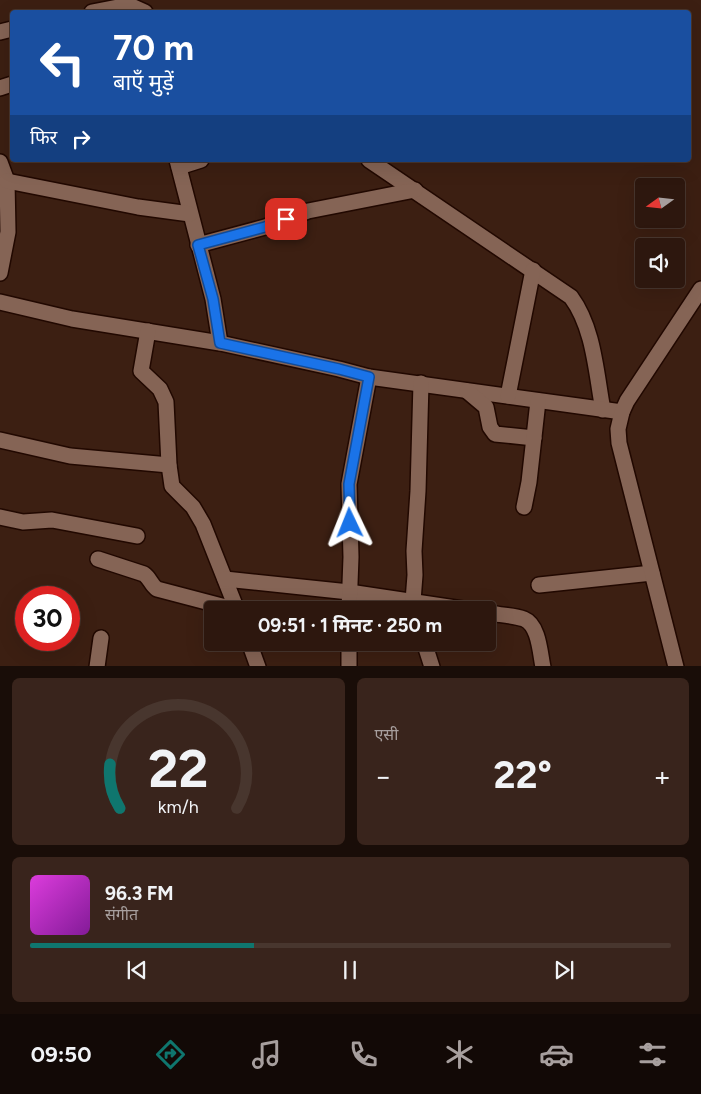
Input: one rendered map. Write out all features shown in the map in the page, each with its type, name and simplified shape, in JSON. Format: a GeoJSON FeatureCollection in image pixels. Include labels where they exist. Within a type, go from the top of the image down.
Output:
{"type":"FeatureCollection","features":[{"type":"Feature","properties":{"kind":"street"},"geometry":{"type":"LineString","coordinates":[[103,10],[129,5],[141,10]]}},
{"type":"Feature","properties":{"kind":"street"},"geometry":{"type":"LineString","coordinates":[[0,162],[7,181],[8,232],[0,273]]}},
{"type":"Feature","properties":{"kind":"street"},"geometry":{"type":"LineString","coordinates":[[372,162],[571,297],[585,323],[594,358],[603,410]]}},
{"type":"Feature","properties":{"kind":"street"},"geometry":{"type":"LineString","coordinates":[[178,163],[213,299],[220,343]]}},
{"type":"Feature","properties":{"kind":"street"},"geometry":{"type":"LineString","coordinates":[[7,181],[138,207],[190,214]]}},
{"type":"Feature","properties":{"kind":"street"},"geometry":{"type":"LineString","coordinates":[[198,245],[265,227],[308,211],[415,190]]}},
{"type":"Feature","properties":{"kind":"street"},"geometry":{"type":"LineString","coordinates":[[508,396],[533,270]]}},
{"type":"Feature","properties":{"kind":"street"},"geometry":{"type":"LineString","coordinates":[[676,666],[619,443],[618,428],[627,400],[701,289]]}},
{"type":"Feature","properties":{"kind":"street"},"geometry":{"type":"LineString","coordinates":[[0,302],[72,319],[220,343],[369,377],[622,412]]}},
{"type":"Feature","properties":{"kind":"street"},"geometry":{"type":"LineString","coordinates":[[148,331],[141,371],[160,389],[166,402],[172,486],[193,506],[203,524],[234,601]]}},
{"type":"Feature","properties":{"kind":"street"},"geometry":{"type":"LineString","coordinates":[[349,601],[351,557],[349,484],[369,377]]}},
{"type":"Feature","properties":{"kind":"street"},"geometry":{"type":"LineString","coordinates":[[414,601],[414,551],[421,384]]}},
{"type":"Feature","properties":{"kind":"street"},"geometry":{"type":"LineString","coordinates":[[466,390],[486,407],[490,427],[495,434],[534,438]]}},
{"type":"Feature","properties":{"kind":"street"},"geometry":{"type":"LineString","coordinates":[[524,507],[538,401]]}},
{"type":"Feature","properties":{"kind":"street"},"geometry":{"type":"LineString","coordinates":[[0,440],[70,456],[169,465]]}},
{"type":"Feature","properties":{"kind":"street"},"geometry":{"type":"LineString","coordinates":[[0,517],[23,522],[52,520],[137,536]]}},
{"type":"Feature","properties":{"kind":"street"},"geometry":{"type":"LineString","coordinates":[[98,559],[144,574],[150,578],[157,589],[204,601]]}},
{"type":"Feature","properties":{"kind":"street"},"geometry":{"type":"LineString","coordinates":[[539,585],[652,573]]}},
{"type":"Feature","properties":{"kind":"street"},"geometry":{"type":"LineString","coordinates":[[225,579],[349,592],[394,601]]}},
{"type":"Feature","properties":{"kind":"street"},"geometry":{"type":"LineString","coordinates":[[496,614],[523,618],[528,621],[536,634],[544,666]]}},
{"type":"Feature","properties":{"kind":"street"},"geometry":{"type":"LineString","coordinates":[[97,666],[101,638]]}},
{"type":"Feature","properties":{"kind":"street"},"geometry":{"type":"LineString","coordinates":[[253,651],[258,666]]}},
{"type":"Feature","properties":{"kind":"street"},"geometry":{"type":"LineString","coordinates":[[348,666],[349,651]]}},
{"type":"Feature","properties":{"kind":"street"},"geometry":{"type":"LineString","coordinates":[[427,651],[432,666]]}},
{"type":"Feature","properties":{"kind":"route"},"geometry":{"type":"LineString","coordinates":[[286,219],[265,227],[198,245],[213,299],[220,343],[369,377],[349,484],[350,523]]}}]}
